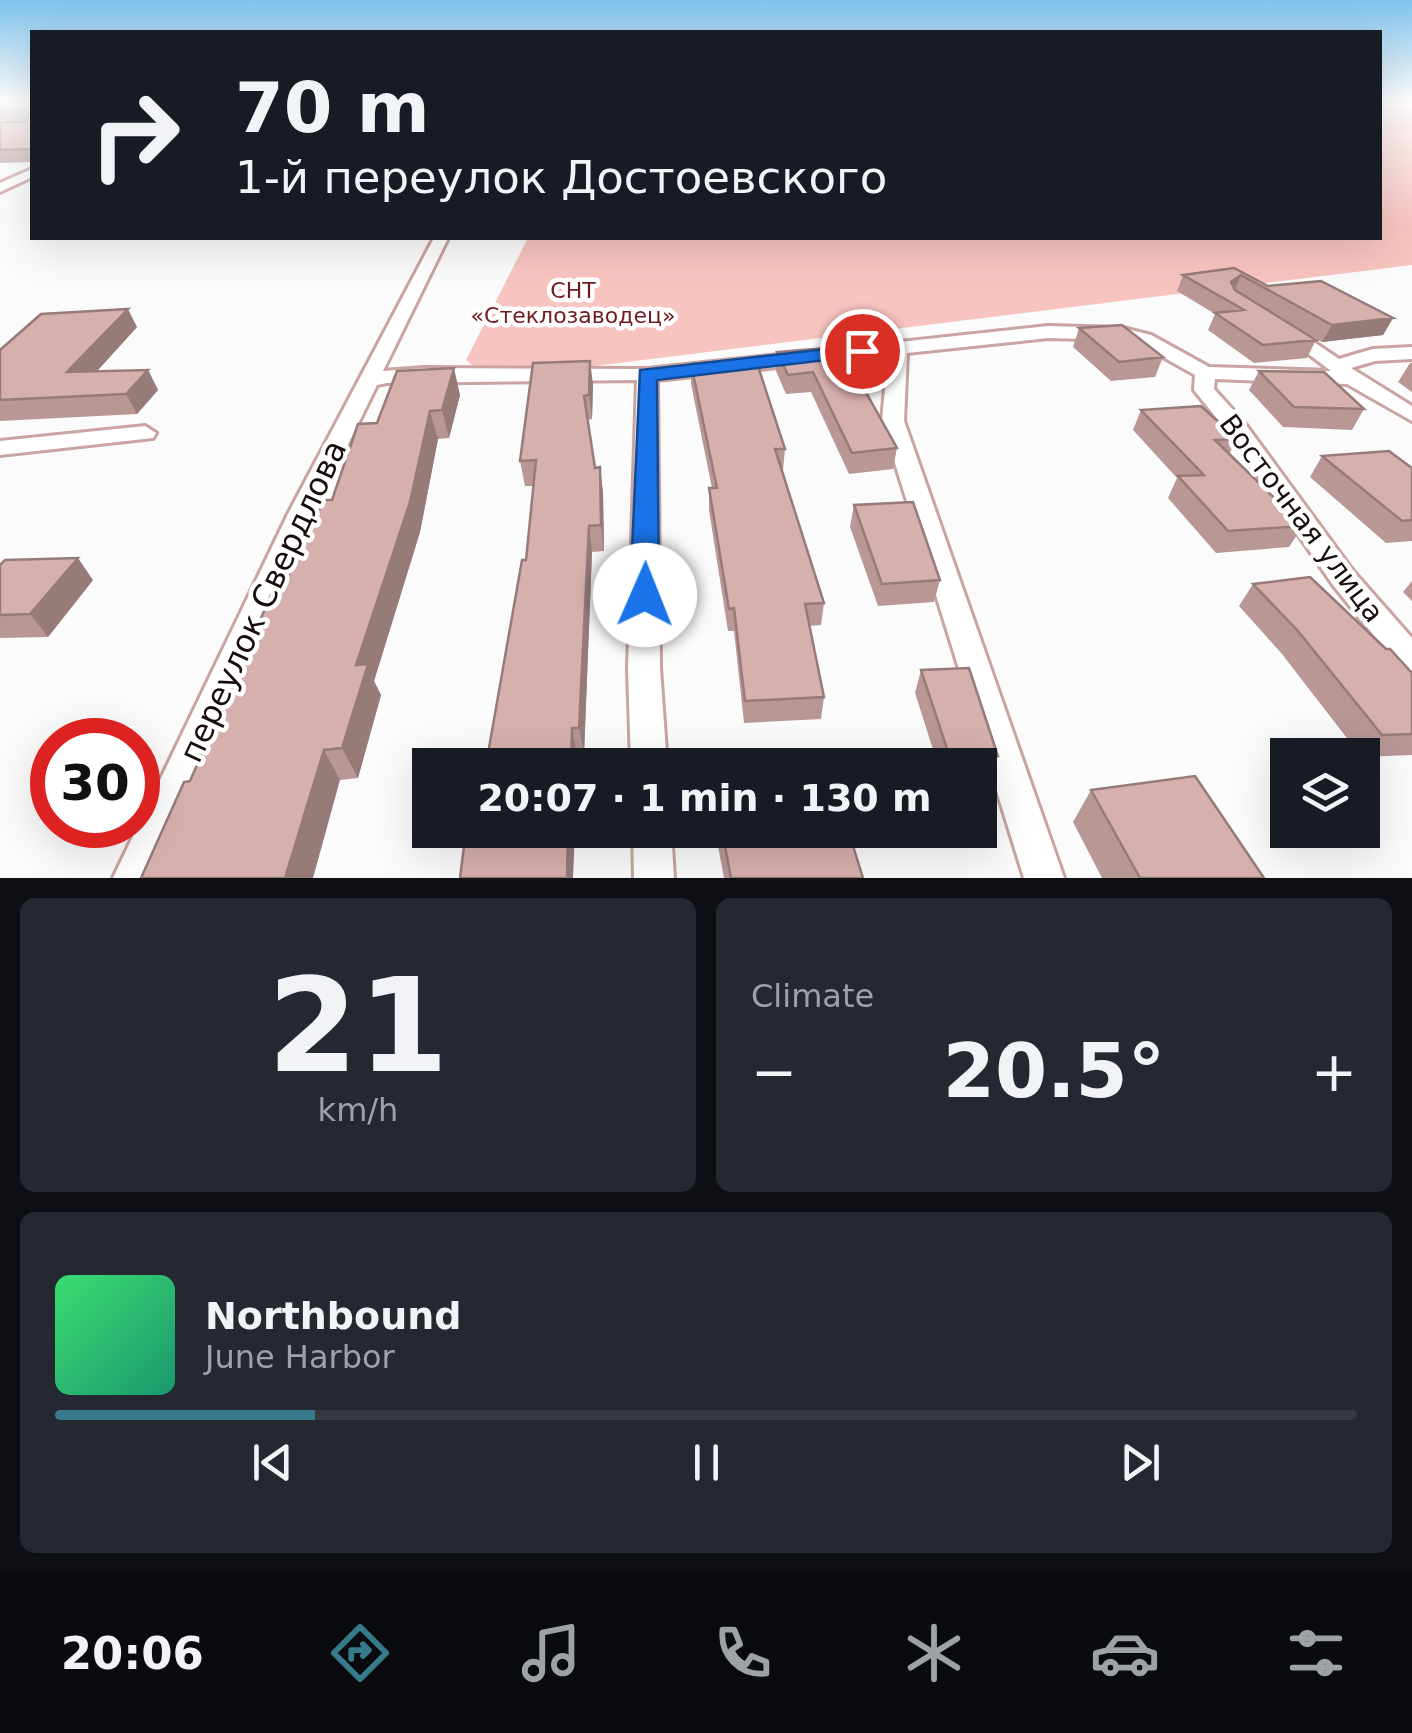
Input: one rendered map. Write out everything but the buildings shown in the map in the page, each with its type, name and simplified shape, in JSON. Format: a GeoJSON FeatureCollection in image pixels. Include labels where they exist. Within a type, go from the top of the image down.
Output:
{"type":"FeatureCollection","features":[{"type":"Feature","properties":{"kind":"street"},"geometry":{"type":"LineString","coordinates":[[0,170],[30,171]]}},
{"type":"Feature","properties":{"kind":"street"},"geometry":{"type":"LineString","coordinates":[[0,188],[30,172]]}},
{"type":"Feature","properties":{"kind":"street","name":"переулок Свердлова"},"geometry":{"type":"LineString","coordinates":[[133,878],[301,514],[440,240]]}},
{"type":"Feature","properties":{"kind":"street"},"geometry":{"type":"LineString","coordinates":[[1273,319],[1412,415]]}},
{"type":"Feature","properties":{"kind":"street"},"geometry":{"type":"LineString","coordinates":[[369,380],[403,372],[514,375],[598,370],[647,375],[1034,333],[1123,334],[1166,349],[1204,373],[1345,372],[1373,355],[1412,353]]}},
{"type":"Feature","properties":{"kind":"street"},"geometry":{"type":"LineString","coordinates":[[898,348],[893,421],[1044,878]]}},
{"type":"Feature","properties":{"kind":"street","name":"Восточная улица"},"geometry":{"type":"LineString","coordinates":[[1204,373],[1204,390],[1235,426],[1343,578],[1412,660]]}},
{"type":"Feature","properties":{"kind":"street"},"geometry":{"type":"LineString","coordinates":[[647,375],[644,668],[648,748]]}},
{"type":"Feature","properties":{"kind":"street"},"geometry":{"type":"LineString","coordinates":[[0,448],[144,433]]}},
{"type":"Feature","properties":{"kind":"street"},"geometry":{"type":"LineString","coordinates":[[653,848],[654,878]]}},
{"type":"Feature","properties":{"kind":"green space","name":"СНТ «Стеклозаводец»"},"geometry":{"type":"Polygon","coordinates":[[[1382,142],[1412,142],[1412,265],[489,379],[466,360],[527,240],[1382,240],[1382,142]]]}},
{"type":"Feature","properties":{"kind":"route"},"geometry":{"type":"LineString","coordinates":[[645,595],[647,375],[862,351]]}}]}
